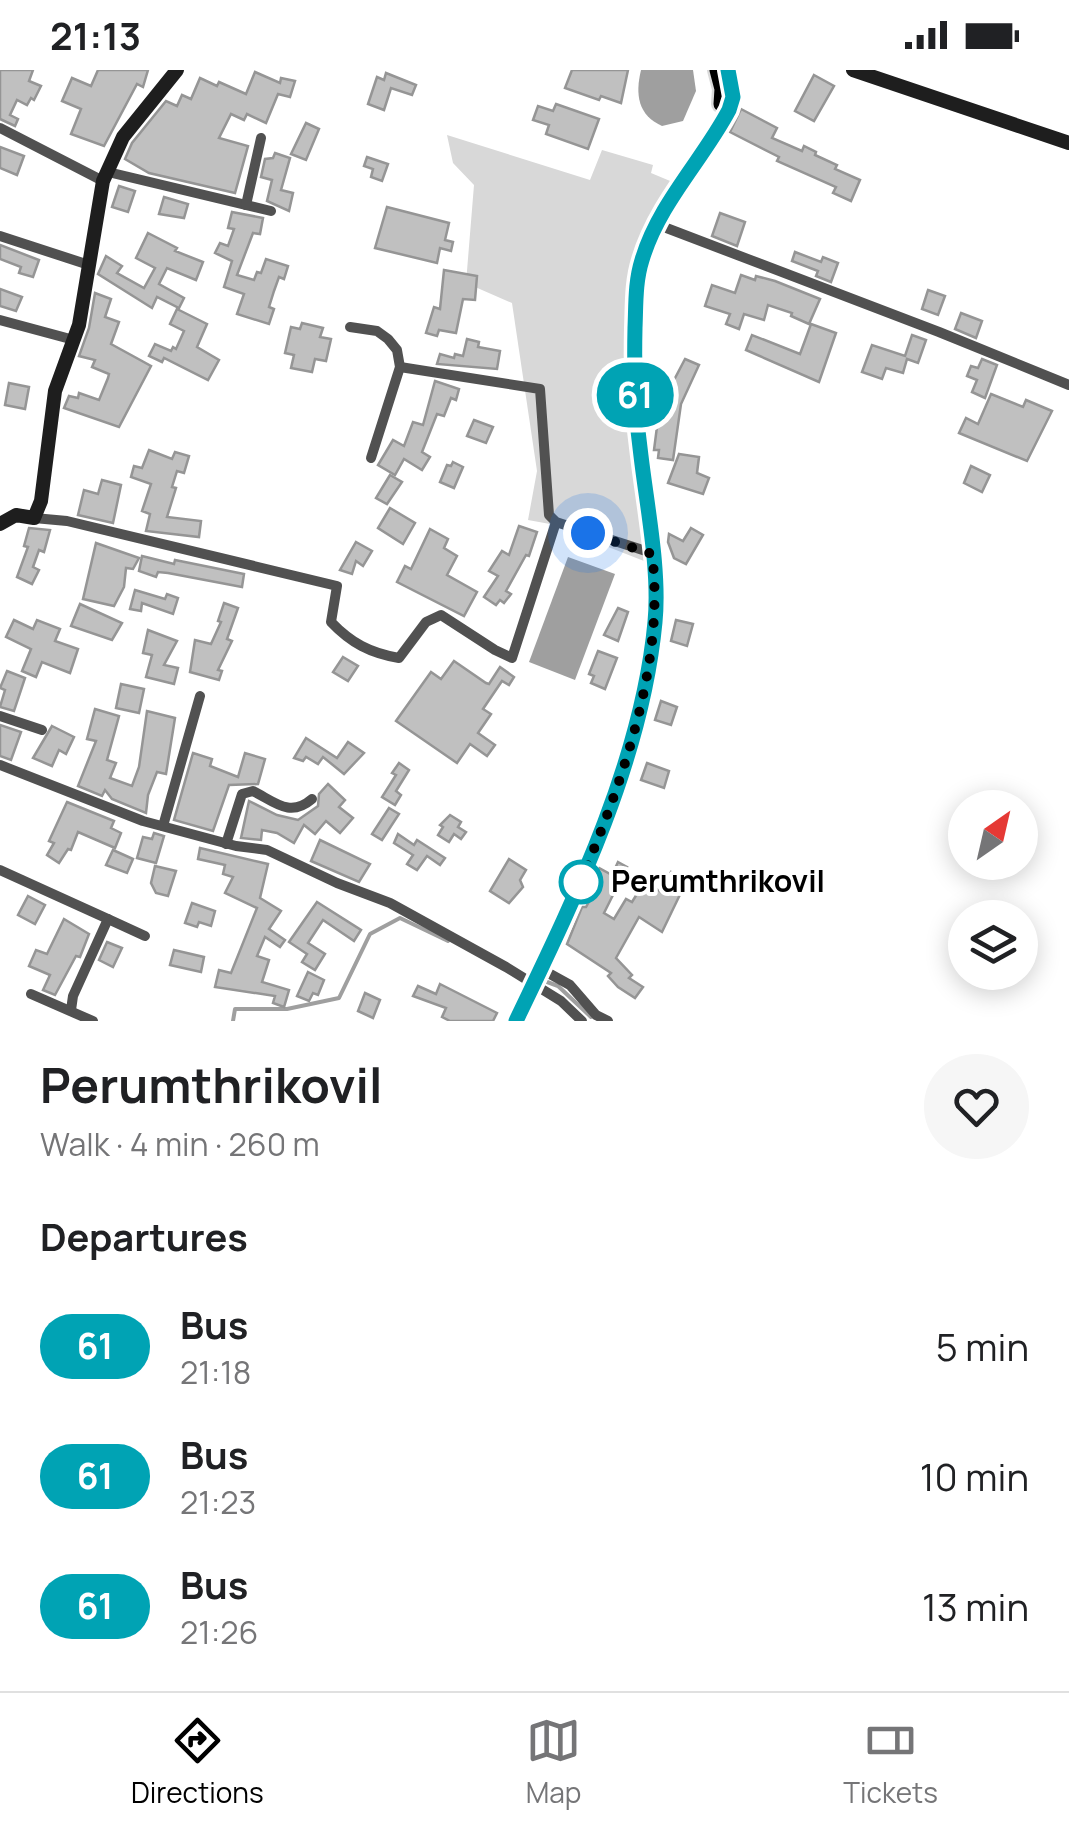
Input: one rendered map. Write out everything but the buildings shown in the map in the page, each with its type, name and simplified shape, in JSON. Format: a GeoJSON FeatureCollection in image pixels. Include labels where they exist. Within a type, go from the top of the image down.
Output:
{"type":"FeatureCollection","features":[{"type":"Feature","properties":{"kind":"main road"},"geometry":{"type":"LineString","coordinates":[[0,524],[16,515],[34,518],[41,501],[54,391],[74,340],[106,176],[123,137],[177,70]]}},
{"type":"Feature","properties":{"kind":"main road"},"geometry":{"type":"LineString","coordinates":[[717,70],[722,88],[722,122]]}},
{"type":"Feature","properties":{"kind":"main road"},"geometry":{"type":"LineString","coordinates":[[516,1021],[612,808],[632,735],[656,620],[633,371],[636,287],[656,224],[722,122],[733,97],[728,70]]}},
{"type":"Feature","properties":{"kind":"main road"},"geometry":{"type":"LineString","coordinates":[[852,70],[1067,138]]}},
{"type":"Feature","properties":{"kind":"street"},"geometry":{"type":"LineString","coordinates":[[0,128],[106,176],[272,211]]}},
{"type":"Feature","properties":{"kind":"street"},"geometry":{"type":"LineString","coordinates":[[246,205],[261,138]]}},
{"type":"Feature","properties":{"kind":"street"},"geometry":{"type":"LineString","coordinates":[[656,224],[1069,385]]}},
{"type":"Feature","properties":{"kind":"street"},"geometry":{"type":"LineString","coordinates":[[0,236],[89,265]]}},
{"type":"Feature","properties":{"kind":"street"},"geometry":{"type":"LineString","coordinates":[[0,320],[74,340]]}},
{"type":"Feature","properties":{"kind":"street"},"geometry":{"type":"LineString","coordinates":[[350,328],[378,331],[388,338],[397,350],[400,367],[371,458]]}},
{"type":"Feature","properties":{"kind":"street"},"geometry":{"type":"LineString","coordinates":[[400,367],[540,389],[547,511],[556,522],[652,554]]}},
{"type":"Feature","properties":{"kind":"street"},"geometry":{"type":"LineString","coordinates":[[34,518],[67,521],[337,586],[330,622],[344,636],[373,653],[398,658],[426,622],[441,614],[512,658],[556,522]]}},
{"type":"Feature","properties":{"kind":"street"},"geometry":{"type":"LineString","coordinates":[[163,826],[200,696]]}},
{"type":"Feature","properties":{"kind":"street"},"geometry":{"type":"LineString","coordinates":[[0,716],[42,730]]}},
{"type":"Feature","properties":{"kind":"street"},"geometry":{"type":"LineString","coordinates":[[0,765],[142,821],[226,844],[267,850],[336,883],[390,903],[506,967],[560,1001],[582,1021]]}},
{"type":"Feature","properties":{"kind":"street"},"geometry":{"type":"LineString","coordinates":[[226,844],[242,794],[247,791],[293,810],[312,799]]}},
{"type":"Feature","properties":{"kind":"street"},"geometry":{"type":"LineString","coordinates":[[0,870],[144,936]]}},
{"type":"Feature","properties":{"kind":"street"},"geometry":{"type":"LineString","coordinates":[[71,1010],[73,996],[108,920]]}},
{"type":"Feature","properties":{"kind":"street"},"geometry":{"type":"LineString","coordinates":[[542,969],[570,985],[596,1015],[608,1021]]}},
{"type":"Feature","properties":{"kind":"street"},"geometry":{"type":"LineString","coordinates":[[32,994],[93,1021]]}},
{"type":"Feature","properties":{"kind":"shaded area"},"geometry":{"type":"Polygon","coordinates":[[[641,70],[693,70],[696,91],[683,121],[662,126],[643,110],[638,88],[641,70]]]}},
{"type":"Feature","properties":{"kind":"shaded area"},"geometry":{"type":"Polygon","coordinates":[[[447,135],[590,180],[602,150],[653,165],[651,173],[675,183],[637,260],[649,563],[550,524],[528,520],[537,471],[512,303],[466,283],[474,185],[453,163],[447,135]]]}},
{"type":"Feature","properties":{"kind":"shaded area"},"geometry":{"type":"Polygon","coordinates":[[[568,557],[615,574],[575,680],[529,662],[568,557]]]}},
{"type":"Feature","properties":{"kind":"waterway"},"geometry":{"type":"LineString","coordinates":[[233,1021],[235,1009],[287,1009],[339,998],[370,934],[400,918],[448,941]]}},
{"type":"Feature","properties":{"kind":"waterway"},"geometry":{"type":"LineString","coordinates":[[539,979],[558,986],[591,1017]]}},
{"type":"Feature","properties":{"kind":"bus line","name":"61"},"geometry":{"type":"LineString","coordinates":[[516,1021],[612,808],[644,684],[656,620],[633,371],[636,287],[648,241],[660,216],[729,110],[733,97],[728,70]]}},
{"type":"Feature","properties":{"kind":"place","name":"Perumthrikovil"},"geometry":{"type":"Point","coordinates":[581,882]}},
{"type":"Feature","properties":{"kind":"route"},"geometry":{"type":"LineString","coordinates":[[581,882],[577,890],[612,808],[656,620],[652,554],[588,533]]}}]}
